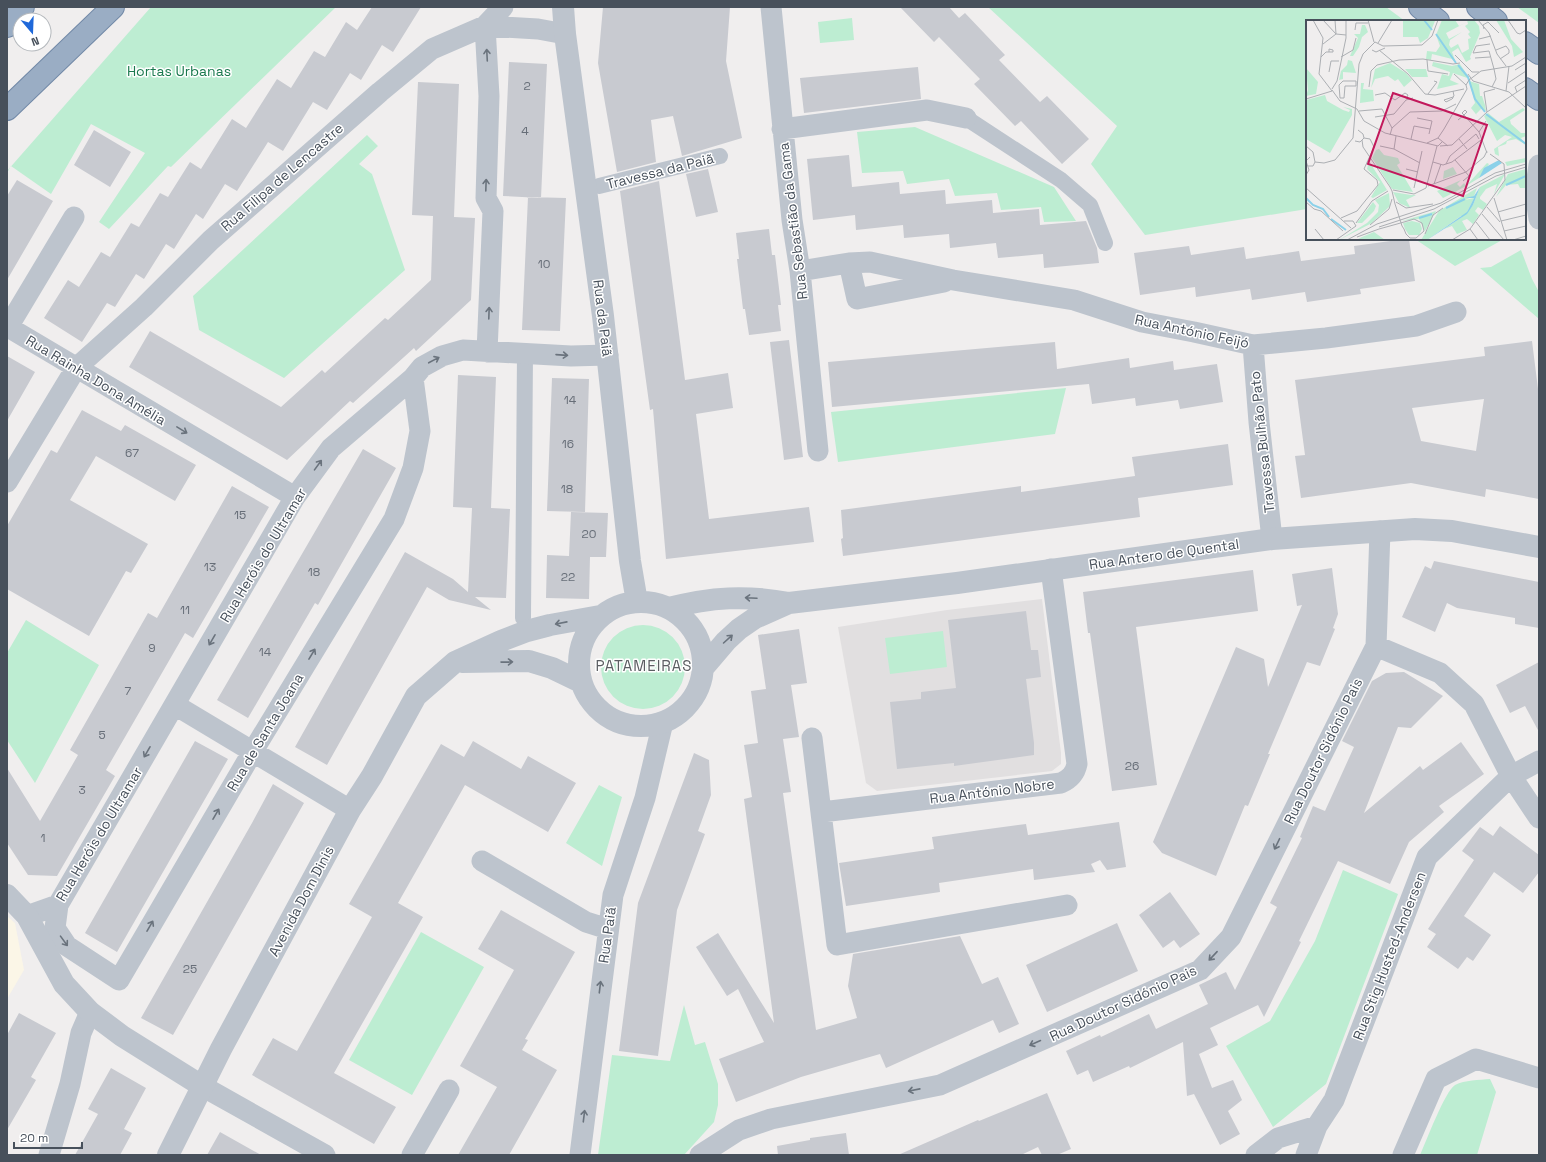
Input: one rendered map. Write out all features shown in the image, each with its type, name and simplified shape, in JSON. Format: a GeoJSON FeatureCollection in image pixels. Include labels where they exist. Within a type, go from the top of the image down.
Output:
{"type":"FeatureCollection","features":[{"type":"Feature","properties":{"kind":"highway"},"geometry":{"type":"LineString","coordinates":[[7,107],[91,7]]}},
{"type":"Feature","properties":{"kind":"highway"},"geometry":{"type":"LineString","coordinates":[[7,107],[113,7]]}},
{"type":"Feature","properties":{"kind":"highway"},"geometry":{"type":"LineString","coordinates":[[1420,7],[1437,20]]}},
{"type":"Feature","properties":{"kind":"highway"},"geometry":{"type":"LineString","coordinates":[[1478,7],[1495,20]]}},
{"type":"Feature","properties":{"kind":"highway"},"geometry":{"type":"LineString","coordinates":[[1526,44],[1539,53]]}},
{"type":"Feature","properties":{"kind":"street","name":"Rua Filipa de Lencastre"},"geometry":{"type":"LineString","coordinates":[[7,482],[76,368],[144,307],[211,240],[380,92],[432,50],[485,26],[503,7]]}},
{"type":"Feature","properties":{"kind":"street","name":"Rua da Paiã"},"geometry":{"type":"LineString","coordinates":[[562,7],[564,34],[608,355],[630,560],[637,602]]}},
{"type":"Feature","properties":{"kind":"street","name":"Rua Sebastião da Gama"},"geometry":{"type":"LineString","coordinates":[[771,7],[782,129],[792,220],[800,271],[817,443]]}},
{"type":"Feature","properties":{"kind":"street"},"geometry":{"type":"LineString","coordinates":[[487,352],[493,211],[486,198],[489,96],[485,26],[532,28],[564,34]]}},
{"type":"Feature","properties":{"kind":"street"},"geometry":{"type":"LineString","coordinates":[[782,129],[927,110],[966,118],[1061,180],[1090,205],[1105,243]]}},
{"type":"Feature","properties":{"kind":"street","name":"Travessa da Paiã"},"geometry":{"type":"LineString","coordinates":[[599,186],[720,156]]}},
{"type":"Feature","properties":{"kind":"street"},"geometry":{"type":"LineString","coordinates":[[1539,165],[1535,192],[1539,219]]}},
{"type":"Feature","properties":{"kind":"street","name":"Rua Rainha Dona Amélia"},"geometry":{"type":"LineString","coordinates":[[74,217],[8,327],[295,497]]}},
{"type":"Feature","properties":{"kind":"street","name":"Rua António Feijó"},"geometry":{"type":"LineString","coordinates":[[800,271],[849,263],[870,262],[953,280],[1074,300],[1142,322],[1253,345],[1326,338],[1416,326],[1456,312]]}},
{"type":"Feature","properties":{"kind":"street","name":"Rua António Feijó"},"geometry":{"type":"LineString","coordinates":[[849,263],[857,299],[953,280]]}},
{"type":"Feature","properties":{"kind":"street","name":"Travessa Bulhão Pato"},"geometry":{"type":"LineString","coordinates":[[1253,345],[1259,422],[1272,539]]}},
{"type":"Feature","properties":{"kind":"street","name":"Rua Heróis do Ultramar"},"geometry":{"type":"LineString","coordinates":[[27,916],[58,905],[295,497],[331,448],[413,378],[422,367],[442,356],[463,350],[571,356],[608,355]]}},
{"type":"Feature","properties":{"kind":"street"},"geometry":{"type":"LineString","coordinates":[[523,618],[525,353]]}},
{"type":"Feature","properties":{"kind":"street","name":"Rua de Santa Joana"},"geometry":{"type":"LineString","coordinates":[[58,905],[55,928],[67,946],[119,980],[253,751],[394,519],[413,468],[420,431],[413,378]]}},
{"type":"Feature","properties":{"kind":"street","name":"Rua Antero de Quental"},"geometry":{"type":"LineString","coordinates":[[669,608],[708,600],[729,598],[749,598],[789,603],[957,583],[1272,539],[1380,531],[1415,529],[1452,531],[1539,547]]}},
{"type":"Feature","properties":{"kind":"street","name":"Rua Doutor Sidónio Pais"},"geometry":{"type":"LineString","coordinates":[[700,1155],[739,1130],[771,1119],[940,1085],[1200,970],[1231,937],[1376,646],[1380,531]]}},
{"type":"Feature","properties":{"kind":"street","name":"Rua António Nobre"},"geometry":{"type":"LineString","coordinates":[[822,812],[1061,783],[1067,781],[1072,776],[1077,764],[1052,569]]}},
{"type":"Feature","properties":{"kind":"street"},"geometry":{"type":"LineString","coordinates":[[637,602],[658,604],[669,608],[684,619],[695,633],[702,650],[703,668],[699,686],[691,701],[678,713],[663,722],[643,726],[622,724],[604,715],[590,700],[581,682],[578,664],[581,646],[588,630],[600,616],[610,609],[623,604],[637,602]]}},
{"type":"Feature","properties":{"kind":"street","name":"Rua Antero de Quental"},"geometry":{"type":"LineString","coordinates":[[703,668],[726,641],[739,629],[755,618],[789,603]]}},
{"type":"Feature","properties":{"kind":"street","name":"Avenida Dom Dinis"},"geometry":{"type":"LineString","coordinates":[[168,1155],[202,1086],[350,810],[372,776],[416,696],[454,662],[489,646],[527,631],[600,616]]}},
{"type":"Feature","properties":{"kind":"street"},"geometry":{"type":"LineString","coordinates":[[1376,646],[1440,673],[1474,704],[1511,776],[1539,818]]}},
{"type":"Feature","properties":{"kind":"street"},"geometry":{"type":"LineString","coordinates":[[454,662],[529,661],[552,668],[581,682]]}},
{"type":"Feature","properties":{"kind":"street"},"geometry":{"type":"LineString","coordinates":[[175,704],[350,810]]}},
{"type":"Feature","properties":{"kind":"street","name":"Rua Paiã"},"geometry":{"type":"LineString","coordinates":[[580,1155],[613,895],[645,798],[663,722]]}},
{"type":"Feature","properties":{"kind":"street"},"geometry":{"type":"LineString","coordinates":[[812,738],[837,945],[1067,905]]}},
{"type":"Feature","properties":{"kind":"street","name":"Rua Stig Husted-Andersen"},"geometry":{"type":"LineString","coordinates":[[1306,1155],[1317,1126],[1334,1100],[1427,857],[1511,776],[1539,761]]}},
{"type":"Feature","properties":{"kind":"street"},"geometry":{"type":"LineString","coordinates":[[482,861],[586,922],[608,929]]}},
{"type":"Feature","properties":{"kind":"street"},"geometry":{"type":"LineString","coordinates":[[7,895],[27,916],[64,984],[90,1012],[122,1036],[202,1086],[325,1155]]}},
{"type":"Feature","properties":{"kind":"street"},"geometry":{"type":"LineString","coordinates":[[48,1155],[70,1084],[81,1033],[90,1012]]}},
{"type":"Feature","properties":{"kind":"street"},"geometry":{"type":"LineString","coordinates":[[1403,1155],[1436,1079],[1476,1059],[1539,1078]]}},
{"type":"Feature","properties":{"kind":"street"},"geometry":{"type":"LineString","coordinates":[[412,1155],[449,1090]]}},
{"type":"Feature","properties":{"kind":"street"},"geometry":{"type":"LineString","coordinates":[[1256,1155],[1278,1138],[1317,1126]]}},
{"type":"Feature","properties":{"kind":"shaded area"},"geometry":{"type":"Polygon","coordinates":[[[1042,599],[1061,753],[1061,764],[1052,771],[877,791],[866,783],[838,627],[947,610],[1042,599]]]}},
{"type":"Feature","properties":{"kind":"shaded area"},"geometry":{"type":"Polygon","coordinates":[[[7,916],[15,923],[24,970],[7,999],[7,916]]]}},
{"type":"Feature","properties":{"kind":"green space","name":"Hortas Urbanas"},"geometry":{"type":"Polygon","coordinates":[[[151,7],[336,7],[171,167],[168,166],[109,229],[99,222],[145,153],[91,124],[51,194],[11,166],[151,7]]]}},
{"type":"Feature","properties":{"kind":"green space"},"geometry":{"type":"Polygon","coordinates":[[[988,7],[1386,7],[1404,20],[1306,20],[1306,209],[1145,235],[1091,164],[1117,126],[988,7]]]}},
{"type":"Feature","properties":{"kind":"green space"},"geometry":{"type":"Polygon","coordinates":[[[1517,7],[1539,7],[1539,23],[1517,7]]]}},
{"type":"Feature","properties":{"kind":"green space"},"geometry":{"type":"Polygon","coordinates":[[[852,18],[854,40],[820,43],[818,22],[852,18]]]}},
{"type":"Feature","properties":{"kind":"green space"},"geometry":{"type":"Polygon","coordinates":[[[915,127],[1054,187],[1076,221],[1044,222],[1041,207],[1001,210],[997,193],[955,196],[949,179],[907,184],[903,171],[862,173],[857,132],[915,127]]]}},
{"type":"Feature","properties":{"kind":"green space"},"geometry":{"type":"Polygon","coordinates":[[[367,135],[378,146],[359,164],[372,174],[405,270],[284,378],[199,330],[193,296],[367,135]]]}},
{"type":"Feature","properties":{"kind":"green space"},"geometry":{"type":"Polygon","coordinates":[[[1416,240],[1502,240],[1455,266],[1416,240]]]}},
{"type":"Feature","properties":{"kind":"green space"},"geometry":{"type":"Polygon","coordinates":[[[1521,250],[1532,279],[1539,292],[1539,319],[1480,268],[1491,267],[1521,250]]]}},
{"type":"Feature","properties":{"kind":"green space"},"geometry":{"type":"Polygon","coordinates":[[[1066,388],[1055,434],[838,462],[831,412],[1066,388]]]}},
{"type":"Feature","properties":{"kind":"green space"},"geometry":{"type":"Polygon","coordinates":[[[26,620],[99,665],[35,783],[7,740],[7,653],[26,620]]]}},
{"type":"Feature","properties":{"kind":"green space"},"geometry":{"type":"Polygon","coordinates":[[[643,625],[659,628],[673,637],[682,651],[685,667],[682,683],[673,697],[659,706],[643,709],[627,706],[613,697],[604,683],[601,667],[604,651],[613,637],[627,628],[643,625]]]}},
{"type":"Feature","properties":{"kind":"green space"},"geometry":{"type":"Polygon","coordinates":[[[943,631],[947,667],[890,674],[885,638],[943,631]]]}},
{"type":"Feature","properties":{"kind":"green space"},"geometry":{"type":"Polygon","coordinates":[[[599,785],[622,797],[602,866],[566,843],[599,785]]]}},
{"type":"Feature","properties":{"kind":"green space"},"geometry":{"type":"Polygon","coordinates":[[[1343,870],[1398,894],[1326,1084],[1273,1127],[1226,1046],[1270,1021],[1315,941],[1343,870]]]}},
{"type":"Feature","properties":{"kind":"green space"},"geometry":{"type":"Polygon","coordinates":[[[421,932],[484,967],[412,1095],[349,1060],[421,932]]]}},
{"type":"Feature","properties":{"kind":"green space"},"geometry":{"type":"Polygon","coordinates":[[[684,1005],[695,1045],[705,1042],[718,1084],[718,1105],[714,1122],[684,1155],[598,1155],[612,1055],[670,1061],[684,1005]]]}},
{"type":"Feature","properties":{"kind":"green space"},"geometry":{"type":"Polygon","coordinates":[[[1490,1079],[1496,1092],[1477,1155],[1420,1155],[1441,1106],[1451,1089],[1455,1085],[1463,1082],[1490,1079]]]}},
{"type":"Feature","properties":{"kind":"building"},"geometry":{"type":"Polygon","coordinates":[[[372,7],[421,7],[393,52],[382,45],[361,80],[350,73],[327,110],[313,102],[283,151],[268,142],[237,191],[225,184],[203,219],[196,214],[174,249],[166,244],[144,279],[136,274],[115,307],[107,303],[82,342],[44,318],[68,280],[79,287],[101,252],[110,257],[131,223],[139,227],[160,193],[168,197],[190,162],[201,169],[232,119],[246,128],[277,79],[291,88],[314,51],[325,57],[346,22],[357,30],[372,7]]]}},
{"type":"Feature","properties":{"kind":"building"},"geometry":{"type":"Polygon","coordinates":[[[603,7],[730,7],[726,61],[742,138],[682,156],[673,116],[651,120],[656,162],[617,172],[598,63],[603,7]]]}},
{"type":"Feature","properties":{"kind":"building"},"geometry":{"type":"Polygon","coordinates":[[[900,7],[949,7],[959,18],[965,13],[1005,55],[999,60],[1040,102],[1047,96],[1089,139],[1062,164],[1021,121],[1015,126],[974,84],[980,79],[939,37],[934,42],[900,7]]]}},
{"type":"Feature","properties":{"kind":"building"},"geometry":{"type":"Polygon","coordinates":[[[509,62],[547,64],[541,198],[503,196],[509,62]]]}},
{"type":"Feature","properties":{"kind":"building"},"geometry":{"type":"Polygon","coordinates":[[[918,67],[921,99],[804,113],[800,78],[918,67]]]}},
{"type":"Feature","properties":{"kind":"building"},"geometry":{"type":"Polygon","coordinates":[[[418,82],[459,84],[454,217],[475,218],[471,300],[416,351],[414,348],[353,403],[350,401],[287,460],[129,367],[150,331],[281,407],[322,370],[325,373],[385,318],[388,320],[431,280],[433,216],[412,215],[418,82]]]}},
{"type":"Feature","properties":{"kind":"building"},"geometry":{"type":"Polygon","coordinates":[[[94,130],[131,152],[110,187],[74,165],[94,130]]]}},
{"type":"Feature","properties":{"kind":"building"},"geometry":{"type":"Polygon","coordinates":[[[849,155],[852,187],[899,182],[900,194],[945,190],[946,204],[992,200],[993,213],[1039,209],[1040,225],[1086,221],[1097,248],[1099,263],[1044,268],[1043,254],[998,258],[996,243],[950,248],[949,234],[904,238],[903,225],[856,230],[855,215],[813,220],[807,159],[849,155]]]}},
{"type":"Feature","properties":{"kind":"building"},"geometry":{"type":"Polygon","coordinates":[[[708,169],[718,212],[696,217],[686,174],[708,169]]]}},
{"type":"Feature","properties":{"kind":"building"},"geometry":{"type":"Polygon","coordinates":[[[17,180],[53,201],[7,280],[7,196],[17,180]]]}},
{"type":"Feature","properties":{"kind":"building"},"geometry":{"type":"Polygon","coordinates":[[[659,181],[685,380],[728,373],[733,408],[696,414],[709,519],[809,507],[814,542],[666,559],[653,409],[650,410],[620,191],[659,181]]]}},
{"type":"Feature","properties":{"kind":"building"},"geometry":{"type":"Polygon","coordinates":[[[528,197],[566,198],[560,331],[522,330],[528,197]]]}},
{"type":"Feature","properties":{"kind":"building"},"geometry":{"type":"Polygon","coordinates":[[[769,229],[772,255],[775,255],[781,305],[778,305],[781,331],[749,335],[745,309],[743,309],[737,259],[739,259],[736,233],[769,229]]]}},
{"type":"Feature","properties":{"kind":"building"},"geometry":{"type":"Polygon","coordinates":[[[1398,240],[1409,240],[1415,281],[1360,289],[1361,294],[1307,302],[1305,292],[1252,300],[1250,289],[1196,297],[1195,287],[1140,295],[1134,253],[1189,246],[1191,255],[1244,247],[1246,259],[1299,251],[1301,261],[1355,254],[1354,246],[1398,240]]]}},
{"type":"Feature","properties":{"kind":"building"},"geometry":{"type":"Polygon","coordinates":[[[789,340],[803,457],[784,460],[770,342],[789,340]]]}},
{"type":"Feature","properties":{"kind":"building"},"geometry":{"type":"Polygon","coordinates":[[[1532,341],[1539,397],[1539,499],[1486,489],[1485,497],[1411,483],[1301,498],[1295,456],[1305,455],[1295,380],[1485,356],[1484,347],[1532,341]],[[1484,399],[1412,408],[1421,441],[1476,451],[1484,399]]]}},
{"type":"Feature","properties":{"kind":"building"},"geometry":{"type":"Polygon","coordinates":[[[1055,342],[1057,369],[1129,358],[1130,368],[1173,361],[1174,370],[1217,364],[1223,402],[1180,409],[1178,400],[1136,406],[1135,398],[1092,404],[1089,384],[832,407],[828,362],[1055,342]]]}},
{"type":"Feature","properties":{"kind":"building"},"geometry":{"type":"Polygon","coordinates":[[[7,356],[35,372],[7,421],[7,356]]]}},
{"type":"Feature","properties":{"kind":"building"},"geometry":{"type":"Polygon","coordinates":[[[458,375],[496,377],[491,508],[510,509],[506,598],[475,597],[491,610],[449,600],[427,587],[327,765],[295,747],[405,552],[453,579],[468,592],[472,508],[453,507],[458,375]]]}},
{"type":"Feature","properties":{"kind":"building"},"geometry":{"type":"Polygon","coordinates":[[[552,378],[589,379],[585,512],[547,511],[552,378]]]}},
{"type":"Feature","properties":{"kind":"building"},"geometry":{"type":"Polygon","coordinates":[[[82,410],[121,431],[125,425],[196,465],[175,501],[96,456],[70,500],[148,544],[131,573],[126,571],[89,636],[7,589],[7,526],[51,450],[57,453],[82,410]]]}},
{"type":"Feature","properties":{"kind":"building"},"geometry":{"type":"Polygon","coordinates":[[[1228,444],[1233,485],[1138,498],[1140,517],[843,556],[841,539],[843,538],[841,510],[1021,486],[1021,492],[1135,476],[1132,457],[1228,444]]]}},
{"type":"Feature","properties":{"kind":"building"},"geometry":{"type":"Polygon","coordinates":[[[363,449],[396,468],[318,605],[315,603],[248,718],[217,700],[363,449]]]}},
{"type":"Feature","properties":{"kind":"building"},"geometry":{"type":"Polygon","coordinates":[[[232,486],[269,507],[193,638],[185,633],[106,770],[115,776],[57,876],[28,875],[7,843],[7,768],[40,821],[78,755],[70,750],[148,613],[157,618],[232,486]]]}},
{"type":"Feature","properties":{"kind":"building"},"geometry":{"type":"Polygon","coordinates":[[[571,512],[608,513],[606,557],[590,557],[589,599],[546,598],[547,555],[569,556],[571,512]]]}},
{"type":"Feature","properties":{"kind":"building"},"geometry":{"type":"Polygon","coordinates":[[[1434,561],[1539,582],[1539,628],[1515,624],[1515,618],[1457,608],[1447,603],[1435,632],[1402,617],[1425,566],[1431,569],[1434,561]]]}},
{"type":"Feature","properties":{"kind":"building"},"geometry":{"type":"Polygon","coordinates":[[[1332,568],[1338,614],[1333,628],[1335,629],[1320,666],[1307,662],[1268,754],[1270,754],[1248,806],[1245,805],[1216,876],[1162,853],[1153,842],[1236,647],[1264,659],[1268,687],[1302,605],[1297,606],[1292,574],[1332,568]]]}},
{"type":"Feature","properties":{"kind":"building"},"geometry":{"type":"Polygon","coordinates":[[[1253,570],[1258,611],[1136,627],[1157,785],[1112,791],[1083,592],[1253,570]]]}},
{"type":"Feature","properties":{"kind":"building"},"geometry":{"type":"Polygon","coordinates":[[[1026,611],[1031,650],[1038,650],[1041,677],[1026,679],[1034,743],[1034,755],[954,766],[954,763],[897,769],[890,702],[921,699],[921,692],[956,688],[948,620],[1026,611]]]}},
{"type":"Feature","properties":{"kind":"building"},"geometry":{"type":"Polygon","coordinates":[[[799,629],[807,683],[791,685],[799,737],[783,739],[791,792],[783,793],[816,1030],[857,1018],[848,986],[853,954],[960,936],[982,984],[998,977],[1019,1024],[999,1033],[993,1020],[886,1068],[880,1054],[801,1077],[736,1102],[719,1059],[764,1042],[738,989],[727,996],[696,947],[718,933],[774,1023],[744,799],[752,797],[744,745],[758,743],[751,691],[766,689],[758,635],[799,629]]]}},
{"type":"Feature","properties":{"kind":"building"},"geometry":{"type":"Polygon","coordinates":[[[1539,662],[1539,732],[1525,706],[1510,713],[1496,685],[1539,662]]]}},
{"type":"Feature","properties":{"kind":"building"},"geometry":{"type":"Polygon","coordinates":[[[1404,672],[1443,696],[1411,728],[1398,727],[1364,813],[1420,766],[1423,770],[1461,742],[1484,774],[1439,806],[1444,812],[1409,842],[1390,884],[1338,861],[1299,941],[1301,942],[1264,1017],[1258,1005],[1210,1028],[1218,1045],[1199,1054],[1212,1088],[1233,1080],[1242,1100],[1228,1111],[1240,1134],[1220,1145],[1194,1094],[1187,1096],[1183,1042],[1130,1068],[1129,1066],[1093,1082],[1088,1070],[1077,1075],[1066,1051],[1100,1035],[1101,1037],[1149,1014],[1156,1029],[1208,1004],[1199,985],[1226,972],[1235,990],[1277,907],[1270,903],[1302,838],[1300,837],[1313,806],[1325,811],[1354,747],[1342,741],[1372,681],[1386,673],[1404,672]]]}},
{"type":"Feature","properties":{"kind":"building"},"geometry":{"type":"Polygon","coordinates":[[[195,741],[228,759],[117,952],[85,933],[195,741]]]}},
{"type":"Feature","properties":{"kind":"building"},"geometry":{"type":"Polygon","coordinates":[[[473,741],[521,769],[528,756],[576,783],[548,832],[465,785],[398,903],[423,917],[334,1073],[396,1107],[374,1144],[252,1075],[273,1038],[297,1051],[372,917],[349,904],[441,744],[464,757],[473,741]]]}},
{"type":"Feature","properties":{"kind":"building"},"geometry":{"type":"Polygon","coordinates":[[[694,753],[709,760],[711,795],[698,831],[705,834],[677,910],[658,1056],[619,1051],[638,903],[694,753]]]}},
{"type":"Feature","properties":{"kind":"building"},"geometry":{"type":"Polygon","coordinates":[[[273,784],[304,803],[173,1035],[141,1018],[273,784]]]}},
{"type":"Feature","properties":{"kind":"building"},"geometry":{"type":"Polygon","coordinates":[[[1119,822],[1126,867],[1107,870],[1100,860],[1091,864],[1095,872],[1034,880],[1033,869],[939,883],[940,892],[846,906],[839,863],[934,849],[932,837],[1026,824],[1028,835],[1119,822]]]}},
{"type":"Feature","properties":{"kind":"building"},"geometry":{"type":"Polygon","coordinates":[[[1500,826],[1539,855],[1539,872],[1523,893],[1494,872],[1464,916],[1491,935],[1473,961],[1467,957],[1458,969],[1427,947],[1436,934],[1428,929],[1474,860],[1462,851],[1480,827],[1493,836],[1500,826]]]}},
{"type":"Feature","properties":{"kind":"building"},"geometry":{"type":"Polygon","coordinates":[[[1170,892],[1200,934],[1180,948],[1174,940],[1163,948],[1139,915],[1170,892]]]}},
{"type":"Feature","properties":{"kind":"building"},"geometry":{"type":"Polygon","coordinates":[[[501,910],[575,952],[525,1039],[528,1040],[522,1050],[557,1070],[509,1155],[458,1155],[497,1087],[460,1066],[514,970],[478,949],[501,910]]]}},
{"type":"Feature","properties":{"kind":"building"},"geometry":{"type":"Polygon","coordinates":[[[1117,923],[1138,971],[1047,1012],[1026,965],[1117,923]]]}},
{"type":"Feature","properties":{"kind":"building"},"geometry":{"type":"Polygon","coordinates":[[[19,1013],[56,1033],[31,1077],[36,1080],[7,1130],[7,1035],[19,1013]]]}},
{"type":"Feature","properties":{"kind":"building"},"geometry":{"type":"Polygon","coordinates":[[[111,1068],[146,1088],[124,1129],[132,1133],[120,1155],[75,1155],[98,1114],[88,1109],[111,1068]]]}},
{"type":"Feature","properties":{"kind":"building"},"geometry":{"type":"Polygon","coordinates":[[[1047,1093],[1071,1149],[1057,1155],[1042,1155],[1038,1147],[1021,1155],[898,1155],[978,1120],[979,1121],[1047,1093]]]}},
{"type":"Feature","properties":{"kind":"building"},"geometry":{"type":"Polygon","coordinates":[[[220,1132],[261,1155],[207,1155],[220,1132]]]}},
{"type":"Feature","properties":{"kind":"building"},"geometry":{"type":"Polygon","coordinates":[[[846,1133],[849,1155],[778,1155],[777,1146],[810,1140],[810,1138],[846,1133]]]}},
{"type":"Feature","properties":{"kind":"district","name":"PATAMEIRAS"},"geometry":{"type":"Point","coordinates":[644,665]}}]}
